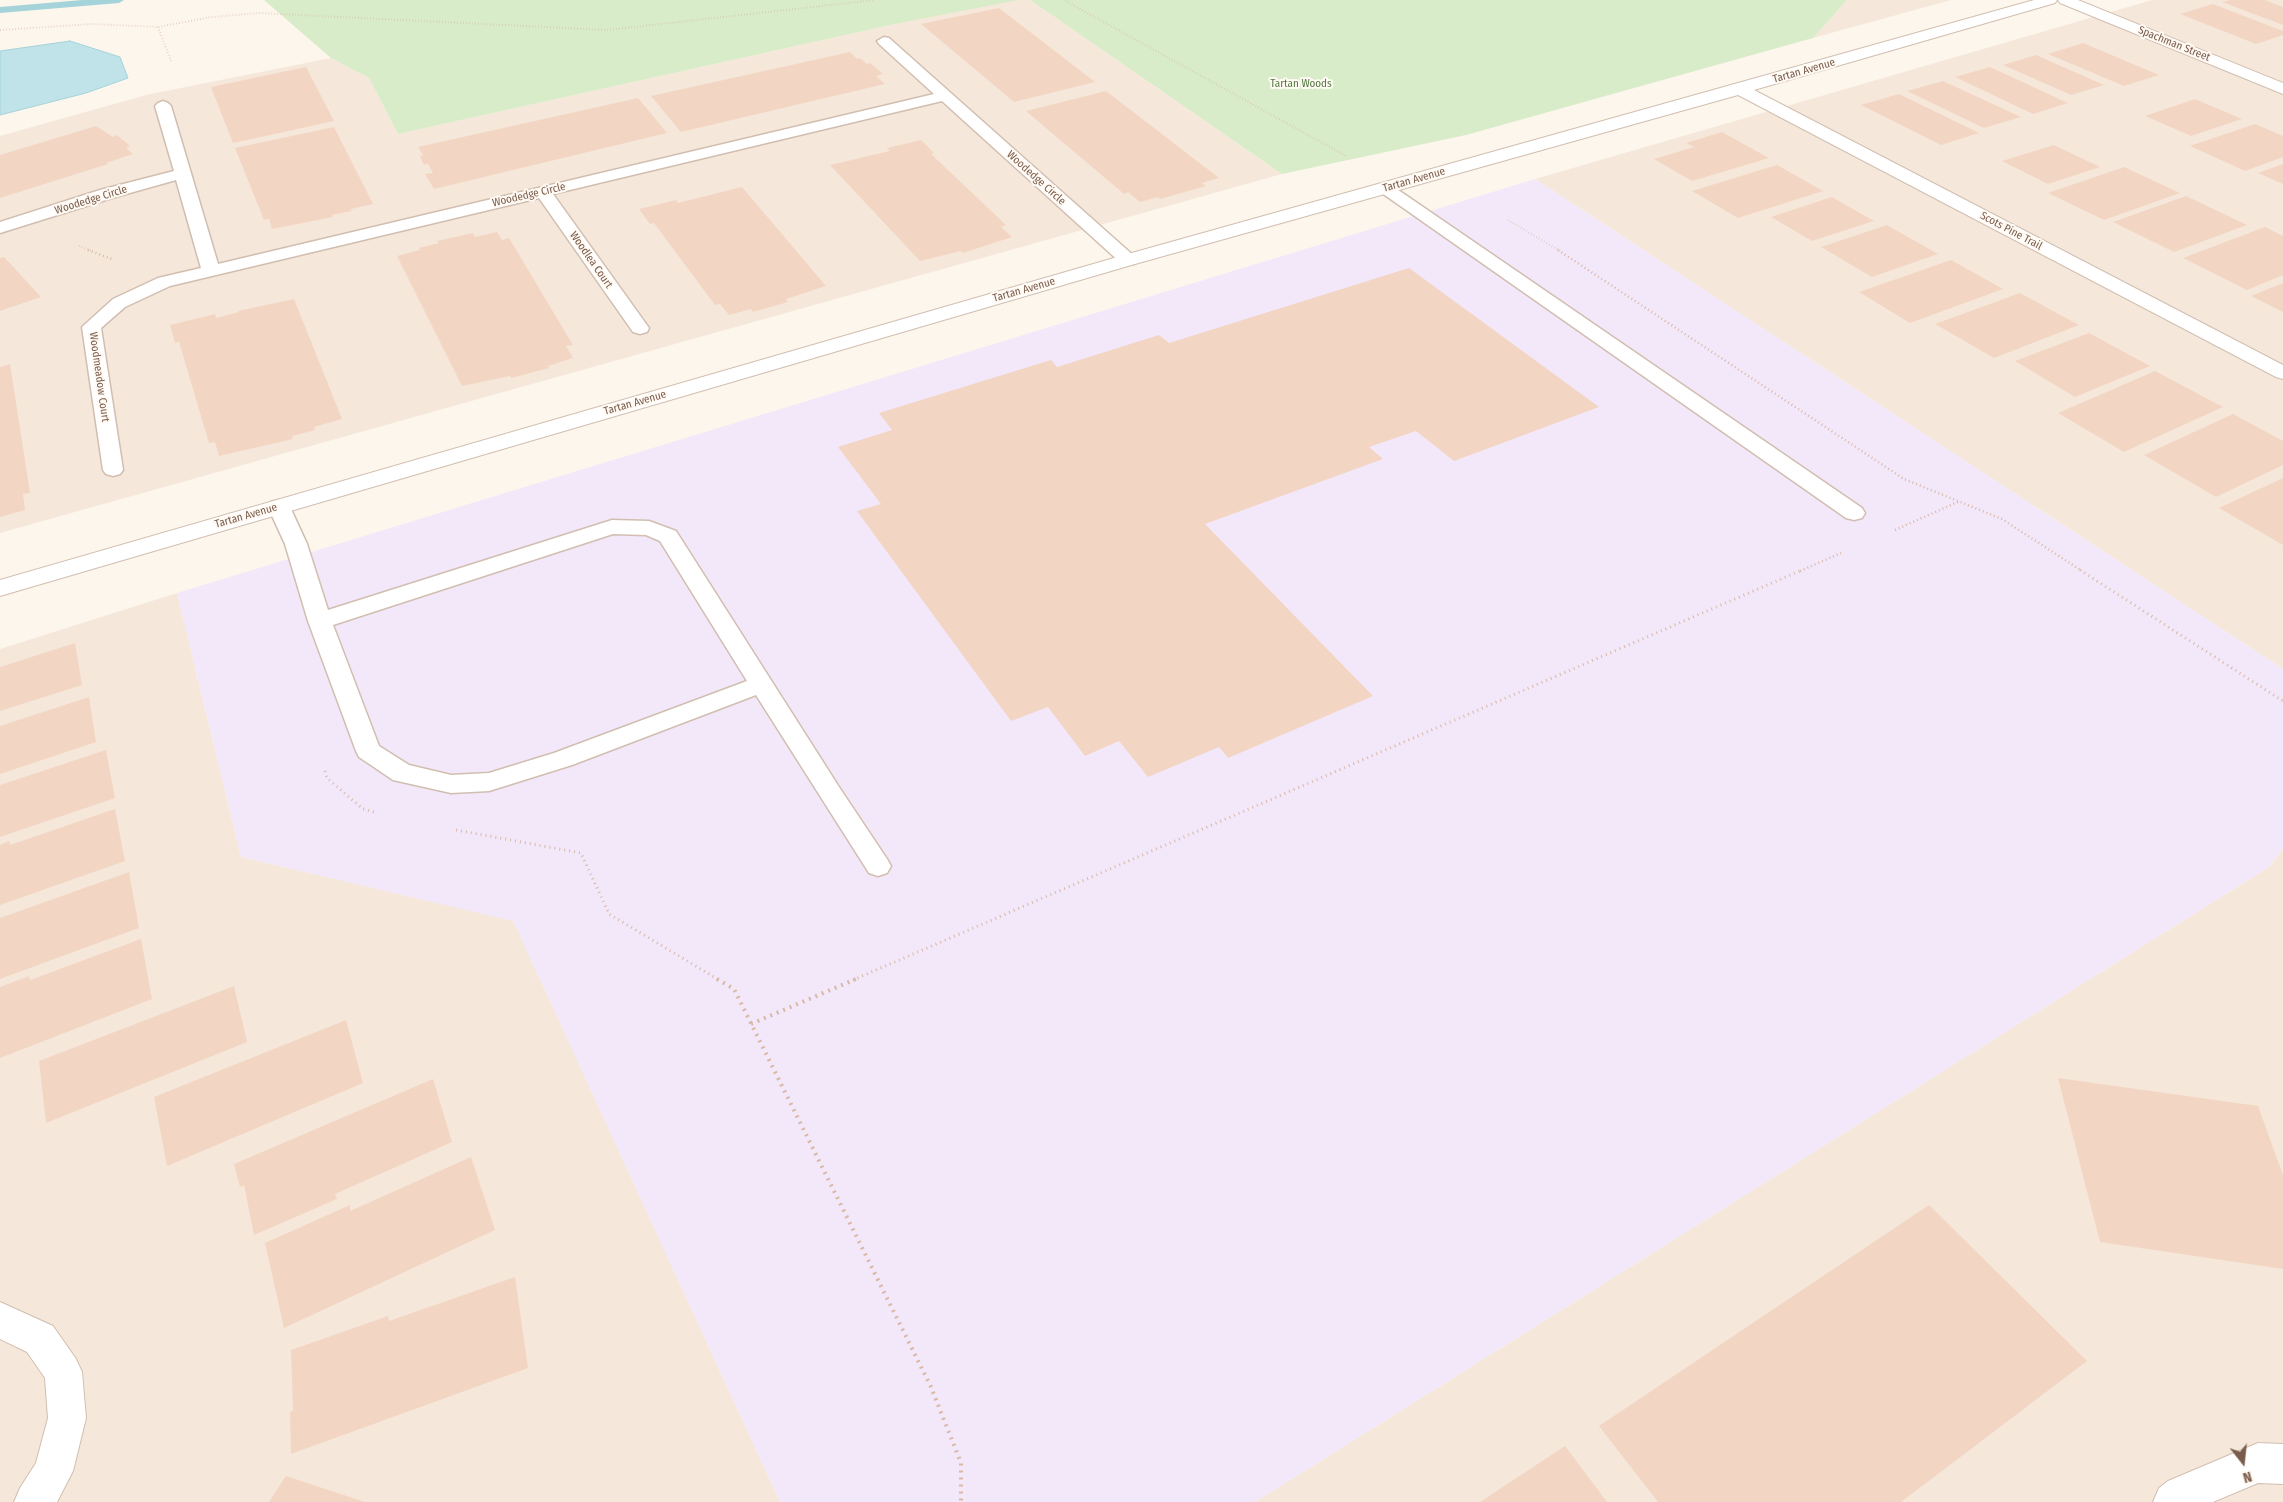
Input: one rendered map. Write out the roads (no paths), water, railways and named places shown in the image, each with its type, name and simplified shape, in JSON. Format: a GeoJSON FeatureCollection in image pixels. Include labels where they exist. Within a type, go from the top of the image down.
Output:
{"type":"FeatureCollection","features":[{"type":"Feature","properties":{"kind":"street","name":"Tartan Avenue"},"geometry":{"type":"LineString","coordinates":[[0,588],[1128,260],[1740,89],[2050,0]]}},
{"type":"Feature","properties":{"kind":"street","name":"Spachman Street"},"geometry":{"type":"LineString","coordinates":[[2065,0],[2283,89]]}},
{"type":"Feature","properties":{"kind":"street","name":"Scots Pine Trail"},"geometry":{"type":"LineString","coordinates":[[1740,89],[2283,373]]}},
{"type":"Feature","properties":{"kind":"street"},"geometry":{"type":"LineString","coordinates":[[0,1320],[40,1339],[63,1372],[67,1418],[53,1471],[34,1502]]}},
{"type":"Feature","properties":{"kind":"street"},"geometry":{"type":"LineString","coordinates":[[2173,1502],[2182,1494],[2258,1463],[2283,1464]]}},
{"type":"Feature","properties":{"kind":"lane","name":"Woodedge Circle"},"geometry":{"type":"LineString","coordinates":[[884,41],[1128,260]]}},
{"type":"Feature","properties":{"kind":"lane","name":"Woodedge Circle"},"geometry":{"type":"LineString","coordinates":[[211,271],[945,96]]}},
{"type":"Feature","properties":{"kind":"lane"},"geometry":{"type":"LineString","coordinates":[[163,106],[211,271]]}},
{"type":"Feature","properties":{"kind":"lane","name":"Woodedge Circle"},"geometry":{"type":"LineString","coordinates":[[0,228],[106,194],[183,173]]}},
{"type":"Feature","properties":{"kind":"lane"},"geometry":{"type":"LineString","coordinates":[[1385,188],[1854,513]]}},
{"type":"Feature","properties":{"kind":"lane","name":"Woodlea Court"},"geometry":{"type":"LineString","coordinates":[[543,192],[640,328]]}},
{"type":"Feature","properties":{"kind":"lane","name":"Woodmeadow Court"},"geometry":{"type":"LineString","coordinates":[[113,470],[91,327],[119,303],[164,282],[211,271]]}},
{"type":"Feature","properties":{"kind":"lane"},"geometry":{"type":"LineString","coordinates":[[279,507],[296,544],[320,621],[368,751],[402,773],[451,784],[488,782],[563,759],[762,684]]}},
{"type":"Feature","properties":{"kind":"lane"},"geometry":{"type":"LineString","coordinates":[[320,621],[612,526],[649,528],[668,536],[830,794],[878,866]]}},
{"type":"Feature","properties":{"kind":"water"},"geometry":{"type":"Polygon","coordinates":[[[70,41],[120,57],[128,78],[86,93],[0,115],[0,51],[70,41]]]}},
{"type":"Feature","properties":{"kind":"waterway"},"geometry":{"type":"LineString","coordinates":[[0,10],[119,0]]}},
{"type":"Feature","properties":{"kind":"park label","name":"Tartan Woods"},"geometry":{"type":"Point","coordinates":[1301,84]}}]}
